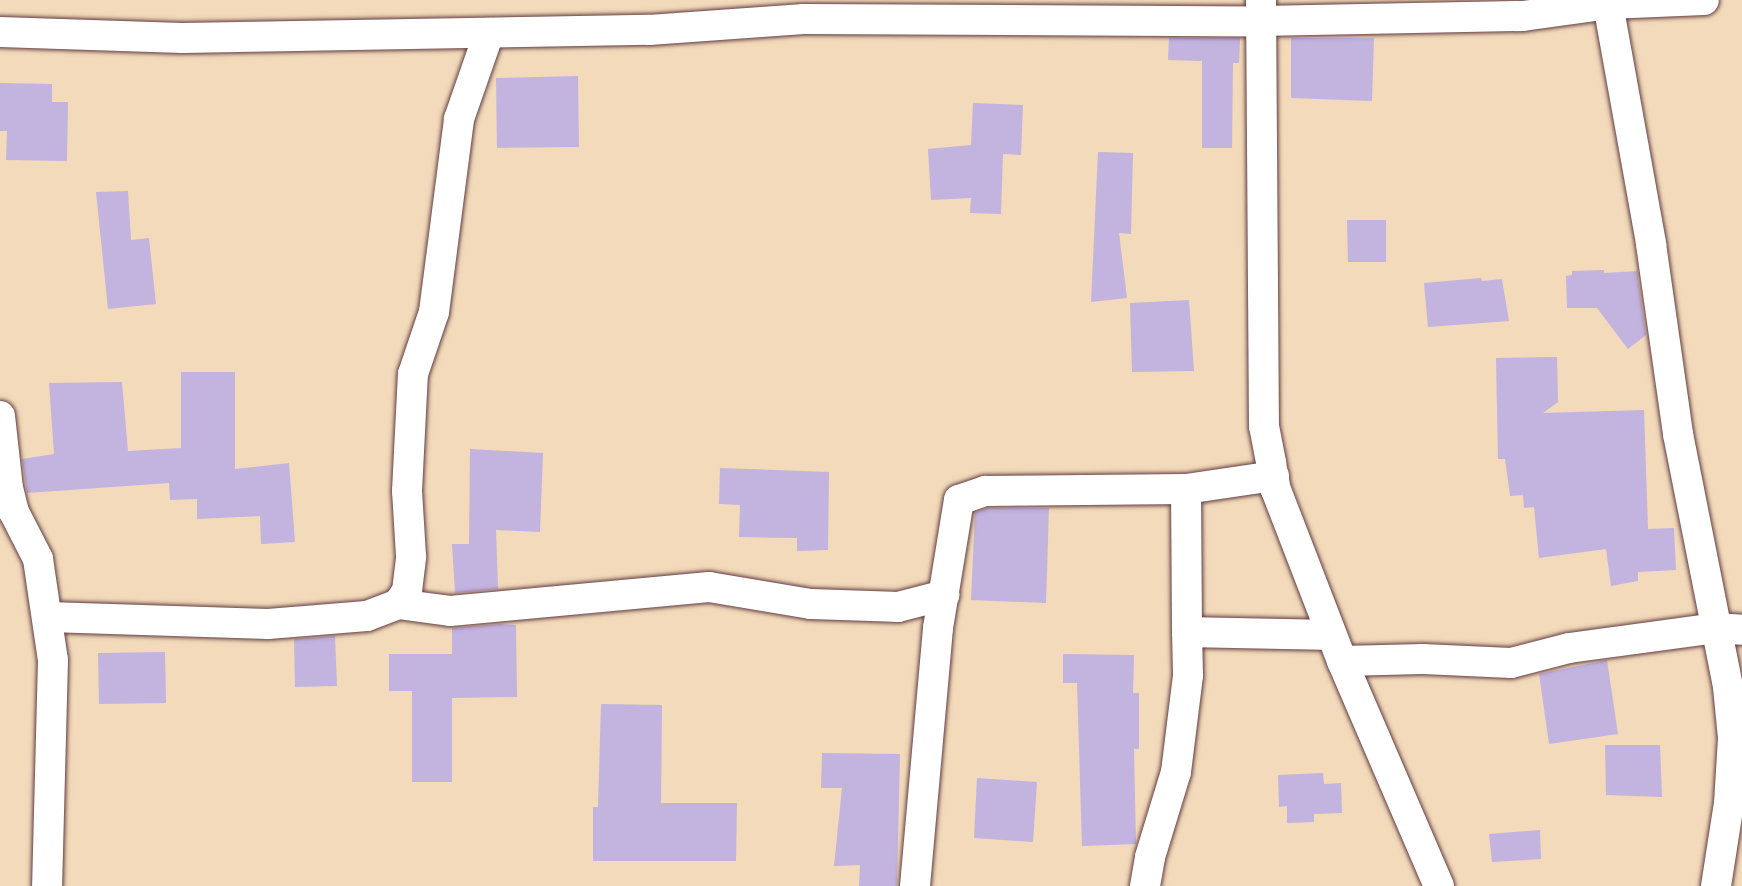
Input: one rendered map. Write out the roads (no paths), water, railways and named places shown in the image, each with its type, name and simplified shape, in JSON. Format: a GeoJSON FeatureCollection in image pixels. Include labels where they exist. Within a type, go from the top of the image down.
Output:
{"type":"FeatureCollection","features":[{"type":"Feature","properties":{"kind":"street"},"geometry":{"type":"LineString","coordinates":[[0,32],[182,38],[649,30],[804,19],[1260,11],[1523,16],[1608,4],[1704,0]]}},
{"type":"Feature","properties":{"kind":"street"},"geometry":{"type":"LineString","coordinates":[[1608,4],[1651,244],[1678,434],[1729,629],[1728,687],[1733,738],[1729,803],[1716,886]]}},
{"type":"Feature","properties":{"kind":"street"},"geometry":{"type":"LineString","coordinates":[[1260,11],[1264,426],[1274,476],[1336,648],[1438,886]]}},
{"type":"Feature","properties":{"kind":"street"},"geometry":{"type":"LineString","coordinates":[[398,604],[407,591],[411,556],[407,491],[412,374],[434,312],[459,119],[489,33]]}},
{"type":"Feature","properties":{"kind":"street"},"geometry":{"type":"LineString","coordinates":[[0,416],[11,500],[38,559],[53,660],[47,886]]}},
{"type":"Feature","properties":{"kind":"street"},"geometry":{"type":"LineString","coordinates":[[915,886],[944,595],[959,500],[985,491],[1186,489],[1274,476]]}},
{"type":"Feature","properties":{"kind":"street"},"geometry":{"type":"LineString","coordinates":[[1145,886],[1150,856],[1176,772],[1188,675],[1186,489]]}},
{"type":"Feature","properties":{"kind":"street"},"geometry":{"type":"LineString","coordinates":[[48,617],[268,624],[367,616],[398,604],[450,611],[709,587],[810,604],[885,607],[898,607],[944,595]]}},
{"type":"Feature","properties":{"kind":"street"},"geometry":{"type":"LineString","coordinates":[[1187,632],[1423,659],[1511,663],[1569,649],[1729,629]]}}]}
